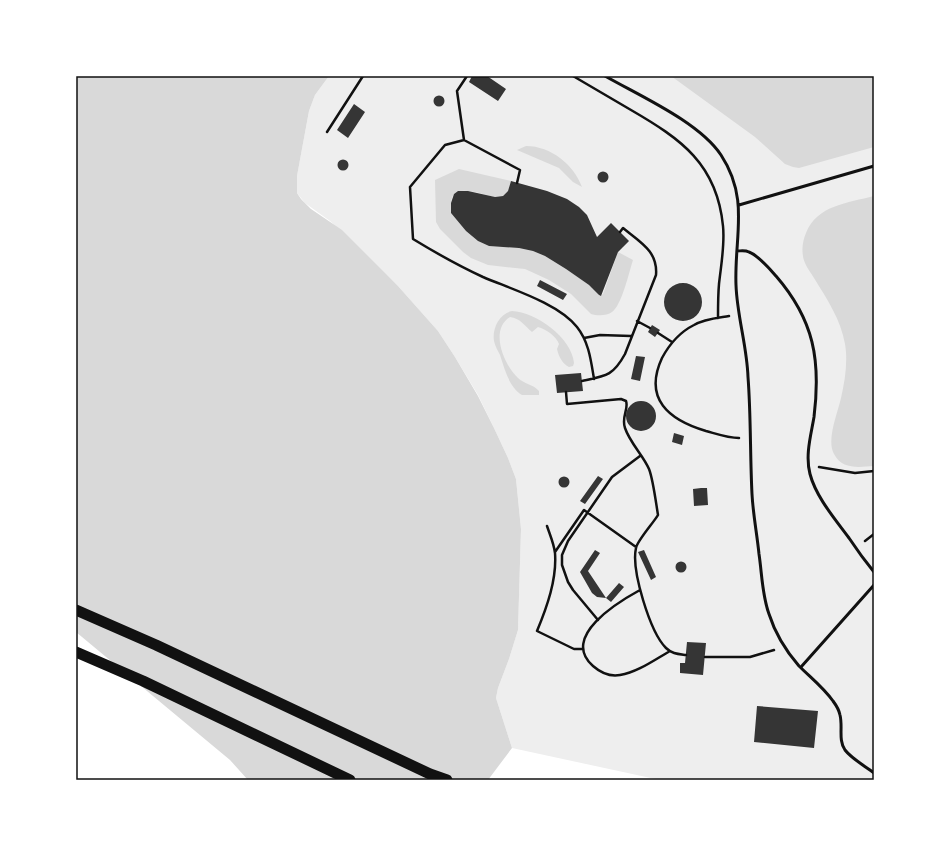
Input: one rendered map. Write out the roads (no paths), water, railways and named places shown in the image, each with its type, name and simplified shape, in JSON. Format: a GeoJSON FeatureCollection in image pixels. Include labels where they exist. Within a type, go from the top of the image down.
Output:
{"type":"FeatureCollection","features":[{"type":"Feature","properties":{"kind":"highway"},"geometry":{"type":"LineString","coordinates":[[76,610],[156,645],[430,774],[447,780]]}},
{"type":"Feature","properties":{"kind":"highway"},"geometry":{"type":"LineString","coordinates":[[76,652],[143,681],[350,780]]}},
{"type":"Feature","properties":{"kind":"lane"},"geometry":{"type":"LineString","coordinates":[[605,76],[679,118],[706,138],[717,149],[726,164],[736,188],[740,216],[736,284],[747,356],[752,496],[764,597],[768,614],[784,647],[801,667],[828,694],[836,705],[840,716],[841,740],[845,750],[874,773]]}},
{"type":"Feature","properties":{"kind":"lane"},"geometry":{"type":"LineString","coordinates":[[739,205],[874,166]]}},
{"type":"Feature","properties":{"kind":"lane"},"geometry":{"type":"LineString","coordinates":[[737,251],[744,250],[752,254],[772,272],[784,285],[795,302],[806,324],[815,351],[817,380],[816,400],[809,443],[809,465],[812,480],[830,511],[874,572]]}},
{"type":"Feature","properties":{"kind":"lane"},"geometry":{"type":"LineString","coordinates":[[801,667],[874,585]]}}]}
